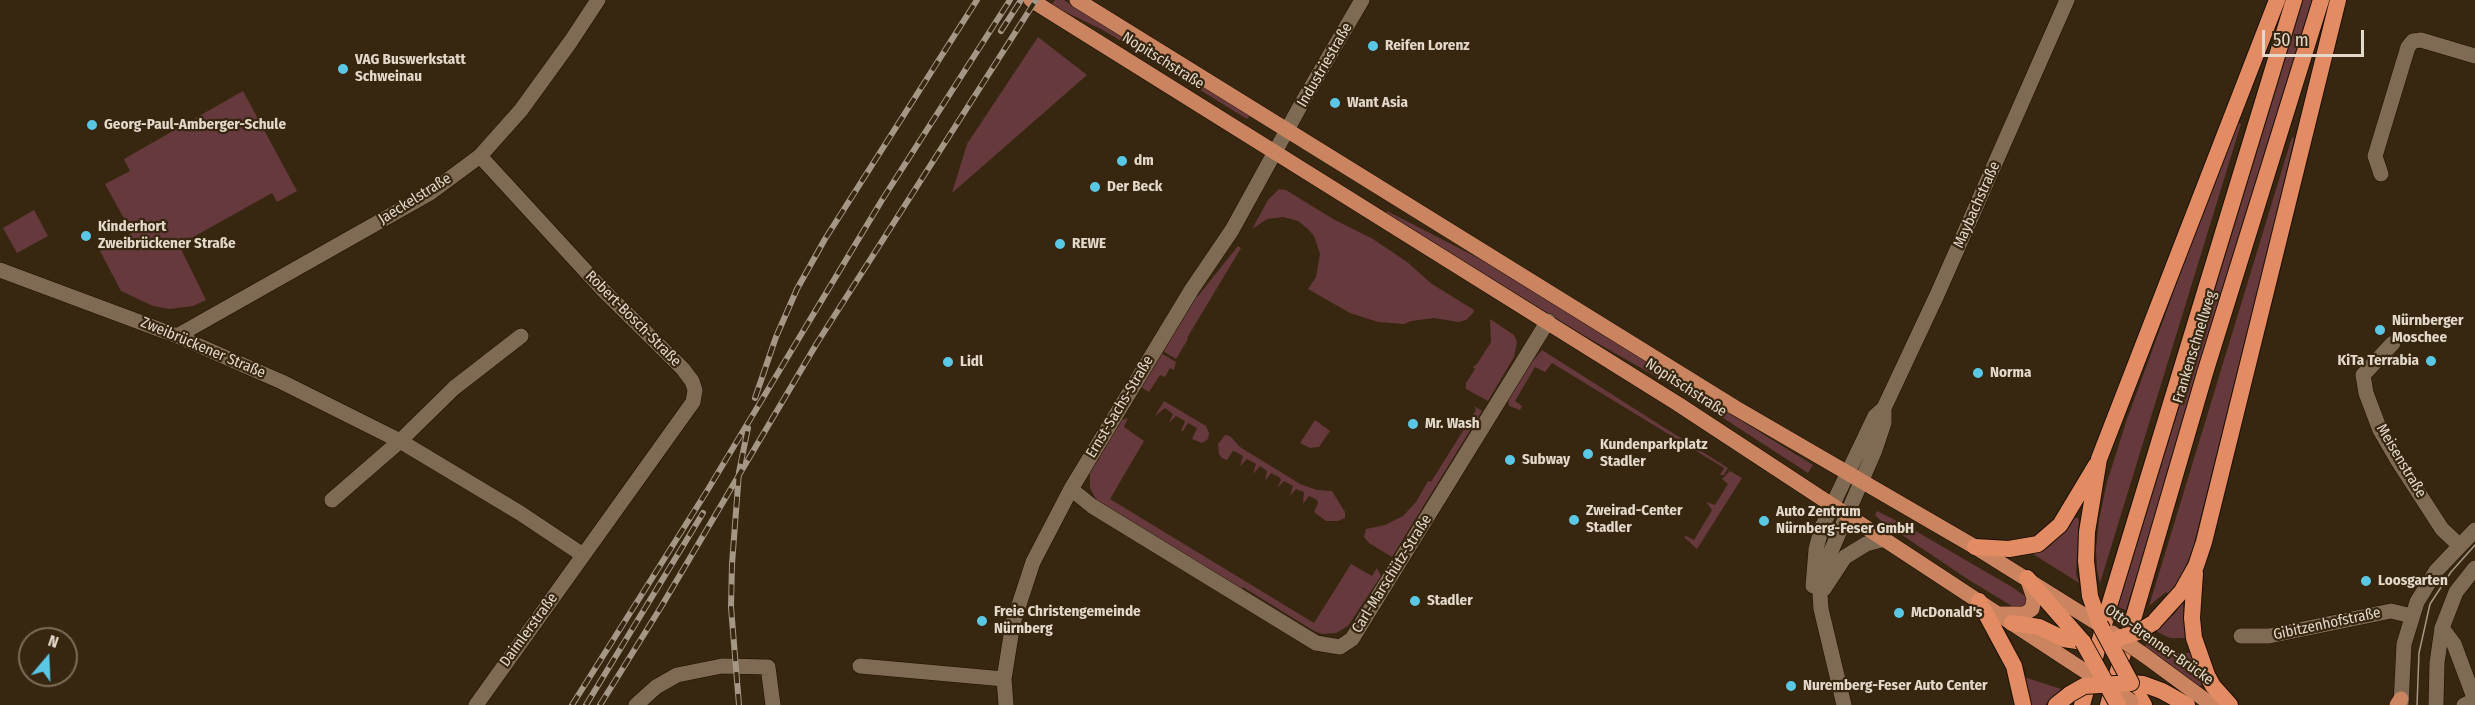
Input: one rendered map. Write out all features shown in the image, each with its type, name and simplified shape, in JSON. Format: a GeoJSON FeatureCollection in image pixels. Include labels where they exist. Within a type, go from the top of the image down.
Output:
{"type":"FeatureCollection","features":[{"type":"Feature","properties":{"kind":"highway"},"geometry":{"type":"LineString","coordinates":[[1975,547],[2019,549],[2035,546],[2048,537],[2064,519],[2099,459],[2277,0]]}},
{"type":"Feature","properties":{"kind":"highway","name":"Frankenschnellweg"},"geometry":{"type":"LineString","coordinates":[[2082,705],[2113,592],[2294,0]]}},
{"type":"Feature","properties":{"kind":"highway","name":"Frankenschnellweg"},"geometry":{"type":"LineString","coordinates":[[2108,705],[2205,373],[2321,0]]}},
{"type":"Feature","properties":{"kind":"highway"},"geometry":{"type":"LineString","coordinates":[[2230,705],[2213,686],[2207,675],[2194,638],[2192,603],[2196,566],[2210,521],[2338,0]]}},
{"type":"Feature","properties":{"kind":"highway"},"geometry":{"type":"LineString","coordinates":[[2099,459],[2086,544],[2090,596],[2109,634],[2133,696]]}},
{"type":"Feature","properties":{"kind":"highway"},"geometry":{"type":"LineString","coordinates":[[2005,619],[2039,627],[2064,639],[2079,640],[2109,634],[2138,632],[2153,622],[2177,599],[2196,566]]}},
{"type":"Feature","properties":{"kind":"highway"},"geometry":{"type":"LineString","coordinates":[[2027,578],[2079,640],[2107,684]]}},
{"type":"Feature","properties":{"kind":"highway"},"geometry":{"type":"LineString","coordinates":[[1979,601],[2014,666],[2023,705]]}},
{"type":"Feature","properties":{"kind":"highway"},"geometry":{"type":"LineString","coordinates":[[2059,702],[2078,688],[2107,684],[2133,696],[2162,691],[2187,705]]}},
{"type":"Feature","properties":{"kind":"main road","name":"Nopitschstraße"},"geometry":{"type":"LineString","coordinates":[[1031,0],[1548,321],[2107,684]]}},
{"type":"Feature","properties":{"kind":"main road","name":"Nopitschstraße"},"geometry":{"type":"LineString","coordinates":[[1077,0],[1734,407],[1975,547],[2085,614]]}},
{"type":"Feature","properties":{"kind":"main road"},"geometry":{"type":"LineString","coordinates":[[1383,219],[1384,207],[1401,201]]}},
{"type":"Feature","properties":{"kind":"main road"},"geometry":{"type":"LineString","coordinates":[[2005,619],[2024,614],[2032,609],[2034,598],[2027,578]]}},
{"type":"Feature","properties":{"kind":"main road","name":"Otto-Brenner-Brücke"},"geometry":{"type":"LineString","coordinates":[[2085,614],[2109,634],[2144,655],[2212,705]]}},
{"type":"Feature","properties":{"kind":"street","name":"Jaeckelstraße"},"geometry":{"type":"LineString","coordinates":[[177,336],[430,193],[480,156],[521,110],[571,41],[597,0]]}},
{"type":"Feature","properties":{"kind":"street","name":"Industriestraße"},"geometry":{"type":"LineString","coordinates":[[1287,130],[1362,0]]}},
{"type":"Feature","properties":{"kind":"street","name":"Maybachstraße"},"geometry":{"type":"LineString","coordinates":[[1821,601],[1813,590],[1816,549],[1822,527],[1875,416],[1884,408],[1937,295],[2067,0]]}},
{"type":"Feature","properties":{"kind":"street"},"geometry":{"type":"LineString","coordinates":[[2381,174],[2374,156],[2408,47],[2413,41],[2421,40],[2475,56]]}},
{"type":"Feature","properties":{"kind":"street"},"geometry":{"type":"LineString","coordinates":[[1275,152],[1287,130]]}},
{"type":"Feature","properties":{"kind":"street","name":"Ernst-Sachs-Straße"},"geometry":{"type":"LineString","coordinates":[[1006,705],[1004,679],[1013,623],[1033,562],[1071,489],[1192,289],[1232,230],[1275,152]]}},
{"type":"Feature","properties":{"kind":"street","name":"Robert-Bosch-Straße"},"geometry":{"type":"LineString","coordinates":[[480,156],[603,290],[683,369],[692,381],[695,390],[693,402],[583,555]]}},
{"type":"Feature","properties":{"kind":"street","name":"Zweibrückener Straße"},"geometry":{"type":"LineString","coordinates":[[0,270],[177,336],[282,382],[400,441],[520,513],[583,555]]}},
{"type":"Feature","properties":{"kind":"street","name":"Carl-Marschütz-Straße"},"geometry":{"type":"LineString","coordinates":[[1071,489],[1092,506],[1316,643],[1340,647],[1352,639],[1548,321]]}},
{"type":"Feature","properties":{"kind":"street"},"geometry":{"type":"LineString","coordinates":[[332,500],[400,441],[454,387],[521,336]]}},
{"type":"Feature","properties":{"kind":"street","name":"Meisenstraße"},"geometry":{"type":"LineString","coordinates":[[2393,344],[2363,375],[2366,393],[2380,430],[2398,461],[2442,529],[2459,545]]}},
{"type":"Feature","properties":{"kind":"street","name":"Maybachstraße"},"geometry":{"type":"LineString","coordinates":[[1844,705],[1821,601],[1825,565],[1862,482],[1884,423],[1884,408]]}},
{"type":"Feature","properties":{"kind":"street"},"geometry":{"type":"LineString","coordinates":[[2400,703],[2404,644],[2412,616],[2429,580],[2475,530]]}},
{"type":"Feature","properties":{"kind":"street"},"geometry":{"type":"LineString","coordinates":[[1821,601],[1845,557],[1866,544],[1885,539]]}},
{"type":"Feature","properties":{"kind":"street","name":"Daimlerstraße"},"geometry":{"type":"LineString","coordinates":[[476,705],[583,555]]}},
{"type":"Feature","properties":{"kind":"street"},"geometry":{"type":"LineString","coordinates":[[2436,705],[2437,663],[2456,592],[2475,568]]}},
{"type":"Feature","properties":{"kind":"street","name":"Gibitzenhofstraße"},"geometry":{"type":"LineString","coordinates":[[2241,636],[2268,636],[2389,611],[2412,616]]}},
{"type":"Feature","properties":{"kind":"street"},"geometry":{"type":"LineString","coordinates":[[2446,633],[2475,700],[2464,705]]}},
{"type":"Feature","properties":{"kind":"street"},"geometry":{"type":"LineString","coordinates":[[636,705],[656,687],[677,675],[722,666],[768,667],[773,705]]}},
{"type":"Feature","properties":{"kind":"street"},"geometry":{"type":"LineString","coordinates":[[860,666],[1004,679]]}},
{"type":"Feature","properties":{"kind":"shaded area"},"geometry":{"type":"Polygon","coordinates":[[[1055,0],[1064,0],[1250,116],[1247,119],[1103,30],[1051,5],[1055,0]]]}},
{"type":"Feature","properties":{"kind":"shaded area"},"geometry":{"type":"Polygon","coordinates":[[[2302,0],[2312,0],[2126,610],[2117,607],[2302,0]]]}},
{"type":"Feature","properties":{"kind":"shaded area"},"geometry":{"type":"Polygon","coordinates":[[[1038,37],[1087,75],[952,193],[967,144],[1038,37]]]}},
{"type":"Feature","properties":{"kind":"shaded area"},"geometry":{"type":"Polygon","coordinates":[[[243,91],[297,191],[277,202],[272,193],[179,245],[206,300],[193,306],[170,309],[153,306],[121,291],[100,251],[132,233],[105,184],[130,171],[124,159],[243,91]]]}},
{"type":"Feature","properties":{"kind":"shaded area"},"geometry":{"type":"Polygon","coordinates":[[[2236,122],[2241,124],[2100,583],[2096,549],[2107,482],[2127,419],[2236,122]]]}},
{"type":"Feature","properties":{"kind":"shaded area"},"geometry":{"type":"Polygon","coordinates":[[[2292,137],[2294,138],[2279,205],[2193,548],[2181,578],[2170,595],[2166,592],[2149,606],[2292,137]]]}},
{"type":"Feature","properties":{"kind":"shaded area"},"geometry":{"type":"Polygon","coordinates":[[[1279,189],[1286,190],[1333,219],[1373,239],[1407,262],[1432,284],[1474,310],[1473,313],[1466,320],[1458,322],[1434,318],[1404,324],[1378,322],[1350,313],[1308,289],[1316,277],[1320,254],[1314,236],[1308,229],[1298,221],[1283,217],[1267,219],[1252,229],[1268,200],[1279,189]]]}},
{"type":"Feature","properties":{"kind":"shaded area"},"geometry":{"type":"Polygon","coordinates":[[[34,210],[48,236],[17,253],[3,228],[34,210]]]}},
{"type":"Feature","properties":{"kind":"shaded area"},"geometry":{"type":"Polygon","coordinates":[[[1387,211],[1480,259],[1813,465],[1808,473],[1683,392],[1585,336],[1387,214],[1387,211]]]}},
{"type":"Feature","properties":{"kind":"shaded area"},"geometry":{"type":"Polygon","coordinates":[[[1238,246],[1241,248],[1176,359],[1163,351],[1195,295],[1198,296],[1238,246]]]}},
{"type":"Feature","properties":{"kind":"shaded area"},"geometry":{"type":"Polygon","coordinates":[[[1490,319],[1514,335],[1517,342],[1514,357],[1488,401],[1466,389],[1466,383],[1475,369],[1473,367],[1491,342],[1490,319]]]}},
{"type":"Feature","properties":{"kind":"shaded area"},"geometry":{"type":"Polygon","coordinates":[[[1542,350],[1728,468],[1724,475],[1720,475],[1724,468],[1552,363],[1545,372],[1535,367],[1515,401],[1522,406],[1520,410],[1509,406],[1508,400],[1542,350]]]}},
{"type":"Feature","properties":{"kind":"shaded area"},"geometry":{"type":"Polygon","coordinates":[[[1161,353],[1176,362],[1174,370],[1170,368],[1165,377],[1160,375],[1149,392],[1141,387],[1161,353]]]}},
{"type":"Feature","properties":{"kind":"shaded area"},"geometry":{"type":"Polygon","coordinates":[[[1164,401],[1206,426],[1209,433],[1208,439],[1202,443],[1192,439],[1197,428],[1188,423],[1181,431],[1185,421],[1176,416],[1169,423],[1173,414],[1165,408],[1155,416],[1164,401]]]}},
{"type":"Feature","properties":{"kind":"shaded area"},"geometry":{"type":"Polygon","coordinates":[[[1474,406],[1482,411],[1392,557],[1369,543],[1364,537],[1366,529],[1385,525],[1403,516],[1416,502],[1476,410],[1474,406]]]}},
{"type":"Feature","properties":{"kind":"shaded area"},"geometry":{"type":"Polygon","coordinates":[[[1128,418],[1124,427],[1144,441],[1110,499],[1314,623],[1351,564],[1372,576],[1377,568],[1381,576],[1348,626],[1336,633],[1322,634],[1314,631],[1243,587],[1241,590],[1097,501],[1090,488],[1090,472],[1121,420],[1128,418]]]}},
{"type":"Feature","properties":{"kind":"shaded area"},"geometry":{"type":"Polygon","coordinates":[[[1315,420],[1330,431],[1319,447],[1310,448],[1300,443],[1315,420]]]}},
{"type":"Feature","properties":{"kind":"shaded area"},"geometry":{"type":"Polygon","coordinates":[[[1225,435],[1230,436],[1240,447],[1300,484],[1317,490],[1332,491],[1345,512],[1345,518],[1338,521],[1326,521],[1314,512],[1317,500],[1309,496],[1303,504],[1304,492],[1296,489],[1290,496],[1293,486],[1284,481],[1277,488],[1281,480],[1271,473],[1265,481],[1267,471],[1260,466],[1253,474],[1256,464],[1247,459],[1240,466],[1243,456],[1236,452],[1233,451],[1227,460],[1222,458],[1218,444],[1225,435]]]}},
{"type":"Feature","properties":{"kind":"shaded area"},"geometry":{"type":"Polygon","coordinates":[[[1730,471],[1742,478],[1697,549],[1684,537],[1694,540],[1712,510],[1706,502],[1715,505],[1728,484],[1722,479],[1730,471]]]}},
{"type":"Feature","properties":{"kind":"shaded area"},"geometry":{"type":"Polygon","coordinates":[[[1877,511],[2012,587],[2026,597],[2028,601],[2026,607],[2015,608],[1969,580],[1881,521],[1875,515],[1877,511]]]}},
{"type":"Feature","properties":{"kind":"shaded area"},"geometry":{"type":"Polygon","coordinates":[[[2074,518],[2078,518],[2079,521],[2076,573],[2079,583],[2033,554],[2050,546],[2074,518]]]}},
{"type":"Feature","properties":{"kind":"shaded area"},"geometry":{"type":"Polygon","coordinates":[[[2183,602],[2185,638],[2170,638],[2155,631],[2175,613],[2183,602]]]}},
{"type":"Feature","properties":{"kind":"shaded area"},"geometry":{"type":"Polygon","coordinates":[[[2147,642],[2167,653],[2190,653],[2202,684],[2199,687],[2145,647],[2147,642]]]}},
{"type":"Feature","properties":{"kind":"shaded area"},"geometry":{"type":"Polygon","coordinates":[[[2021,676],[2061,689],[2045,705],[2028,705],[2021,676]]]}},
{"type":"Feature","properties":{"kind":"tram line"},"geometry":{"type":"LineString","coordinates":[[2417,705],[2419,653],[2430,604],[2451,572],[2475,545]]}},
{"type":"Feature","properties":{"kind":"railway"},"geometry":{"type":"LineString","coordinates":[[755,398],[776,337],[797,289],[825,239],[977,0]]}},
{"type":"Feature","properties":{"kind":"railway"},"geometry":{"type":"LineString","coordinates":[[572,705],[707,491],[882,200],[1010,0]]}},
{"type":"Feature","properties":{"kind":"railway"},"geometry":{"type":"LineString","coordinates":[[1001,31],[1021,0]]}},
{"type":"Feature","properties":{"kind":"railway"},"geometry":{"type":"LineString","coordinates":[[600,705],[661,607],[817,343],[1036,0]]}},
{"type":"Feature","properties":{"kind":"railway"},"geometry":{"type":"LineString","coordinates":[[739,705],[731,607],[732,564],[739,472],[748,428]]}},
{"type":"Feature","properties":{"kind":"railway"},"geometry":{"type":"LineString","coordinates":[[586,705],[703,513]]}},
{"type":"Feature","properties":{"kind":"place","name":"Reifen Lorenz"},"geometry":{"type":"Point","coordinates":[1373,46]}},
{"type":"Feature","properties":{"kind":"place","name":"VAG Buswerkstatt Schweinau"},"geometry":{"type":"Point","coordinates":[343,69]}},
{"type":"Feature","properties":{"kind":"place","name":"Want Asia"},"geometry":{"type":"Point","coordinates":[1335,103]}},
{"type":"Feature","properties":{"kind":"place","name":"Georg-Paul-Amberger-Schule"},"geometry":{"type":"Point","coordinates":[92,125]}},
{"type":"Feature","properties":{"kind":"place","name":"dm"},"geometry":{"type":"Point","coordinates":[1122,161]}},
{"type":"Feature","properties":{"kind":"place","name":"Der Beck"},"geometry":{"type":"Point","coordinates":[1095,187]}},
{"type":"Feature","properties":{"kind":"place","name":"Kinderhort Zweibrückener Straße"},"geometry":{"type":"Point","coordinates":[86,236]}},
{"type":"Feature","properties":{"kind":"place","name":"REWE"},"geometry":{"type":"Point","coordinates":[1060,244]}},
{"type":"Feature","properties":{"kind":"place","name":"Nürnberger Moschee"},"geometry":{"type":"Point","coordinates":[2380,330]}},
{"type":"Feature","properties":{"kind":"place","name":"KiTa Terrabia"},"geometry":{"type":"Point","coordinates":[2431,361]}},
{"type":"Feature","properties":{"kind":"place","name":"Lidl"},"geometry":{"type":"Point","coordinates":[948,362]}},
{"type":"Feature","properties":{"kind":"place","name":"Norma"},"geometry":{"type":"Point","coordinates":[1978,373]}},
{"type":"Feature","properties":{"kind":"place","name":"Mr. Wash"},"geometry":{"type":"Point","coordinates":[1413,424]}},
{"type":"Feature","properties":{"kind":"place","name":"Kundenparkplatz Stadler"},"geometry":{"type":"Point","coordinates":[1588,454]}},
{"type":"Feature","properties":{"kind":"place","name":"Subway"},"geometry":{"type":"Point","coordinates":[1510,460]}},
{"type":"Feature","properties":{"kind":"place","name":"Zweirad-Center Stadler"},"geometry":{"type":"Point","coordinates":[1574,520]}},
{"type":"Feature","properties":{"kind":"place","name":"Auto Zentrum Nürnberg-Feser GmbH"},"geometry":{"type":"Point","coordinates":[1764,521]}},
{"type":"Feature","properties":{"kind":"place","name":"Loosgarten"},"geometry":{"type":"Point","coordinates":[2366,581]}},
{"type":"Feature","properties":{"kind":"place","name":"Stadler"},"geometry":{"type":"Point","coordinates":[1415,601]}},
{"type":"Feature","properties":{"kind":"place","name":"McDonald's"},"geometry":{"type":"Point","coordinates":[1899,613]}},
{"type":"Feature","properties":{"kind":"place","name":"Freie Christengemeinde Nürnberg"},"geometry":{"type":"Point","coordinates":[982,621]}},
{"type":"Feature","properties":{"kind":"place","name":"Nuremberg-Feser Auto Center"},"geometry":{"type":"Point","coordinates":[1791,686]}}]}
